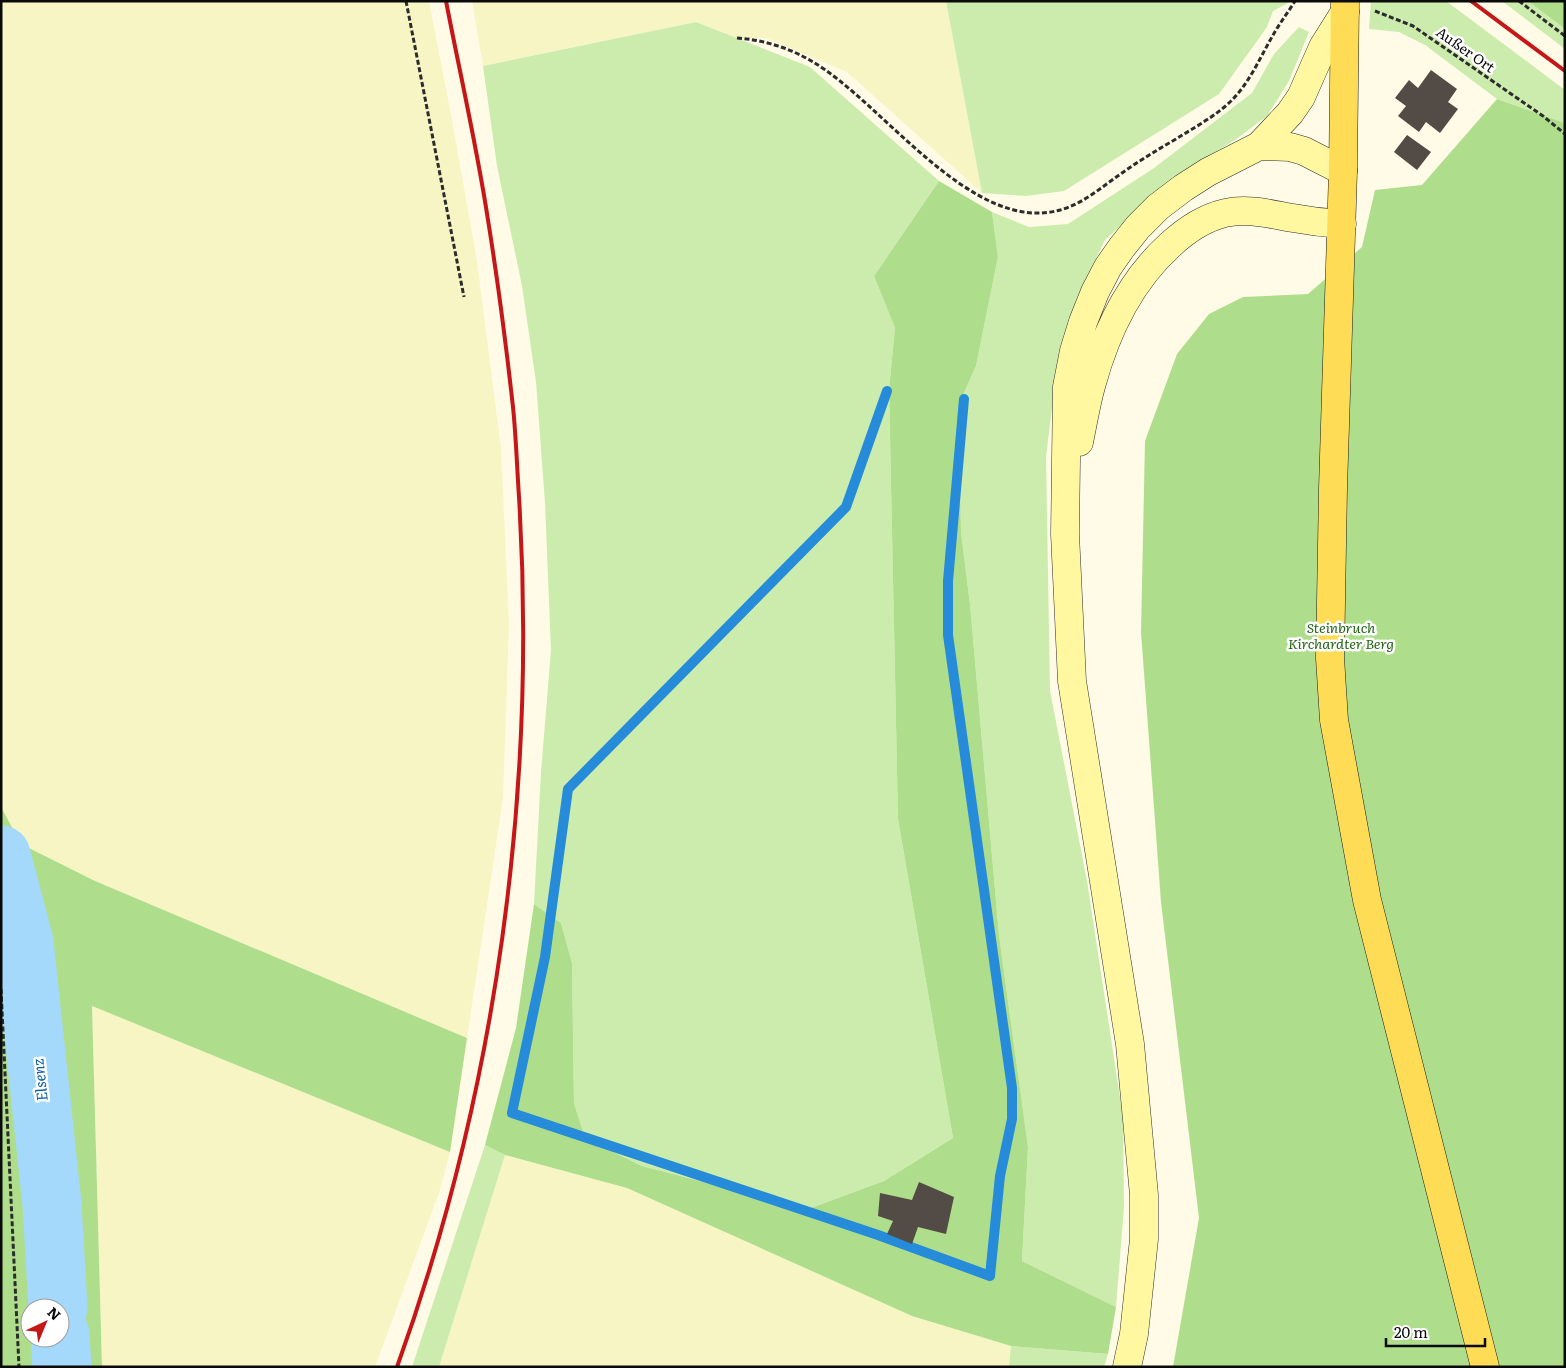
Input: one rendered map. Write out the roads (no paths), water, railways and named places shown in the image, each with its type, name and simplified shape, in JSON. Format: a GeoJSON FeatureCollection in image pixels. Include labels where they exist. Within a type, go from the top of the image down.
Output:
{"type":"FeatureCollection","features":[{"type":"Feature","properties":{"kind":"main road"},"geometry":{"type":"LineString","coordinates":[[1127,1367],[1134,1334],[1144,1239],[1144,1195],[1130,1044],[1072,681],[1065,534],[1067,502],[1067,386],[1074,351],[1083,322],[1108,267],[1138,227],[1158,207],[1182,188],[1208,172],[1259,146],[1290,112],[1301,97],[1345,5]]}},
{"type":"Feature","properties":{"kind":"main road"},"geometry":{"type":"LineString","coordinates":[[1345,5],[1342,224],[1330,638],[1334,720],[1367,900],[1484,1367]]}},
{"type":"Feature","properties":{"kind":"main road"},"geometry":{"type":"LineString","coordinates":[[1259,146],[1290,147],[1304,151],[1343,171]]}},
{"type":"Feature","properties":{"kind":"main road"},"geometry":{"type":"LineString","coordinates":[[1067,502],[1090,386],[1106,341],[1129,293],[1158,256],[1193,227],[1226,213],[1260,212],[1310,221],[1342,224]]}},
{"type":"Feature","properties":{"kind":"waterway"},"geometry":{"type":"LineString","coordinates":[[887,391],[846,507],[568,789],[545,957],[512,1113],[878,1235],[990,1276],[1000,1176],[1012,1119],[1012,1088],[948,635],[948,581],[964,399]]}},
{"type":"Feature","properties":{"kind":"waterway","name":"Elsenz"},"geometry":{"type":"LineString","coordinates":[[1,855],[24,942],[52,1204],[57,1298]]}},
{"type":"Feature","properties":{"kind":"waterway","name":"Elsenz"},"geometry":{"type":"LineString","coordinates":[[61,1348],[62,1367]]}},
{"type":"Feature","properties":{"kind":"railway"},"geometry":{"type":"LineString","coordinates":[[397,1367],[432,1262],[461,1155],[484,1047],[502,938],[515,828],[522,718],[523,607],[513,407],[505,336],[484,193],[446,1]]}},
{"type":"Feature","properties":{"kind":"railway"},"geometry":{"type":"LineString","coordinates":[[1471,1],[1565,71]]}},
{"type":"Feature","properties":{"kind":"park label","name":"Steinbruch Kirchardter Berg"},"geometry":{"type":"Point","coordinates":[1341,636]}}]}
